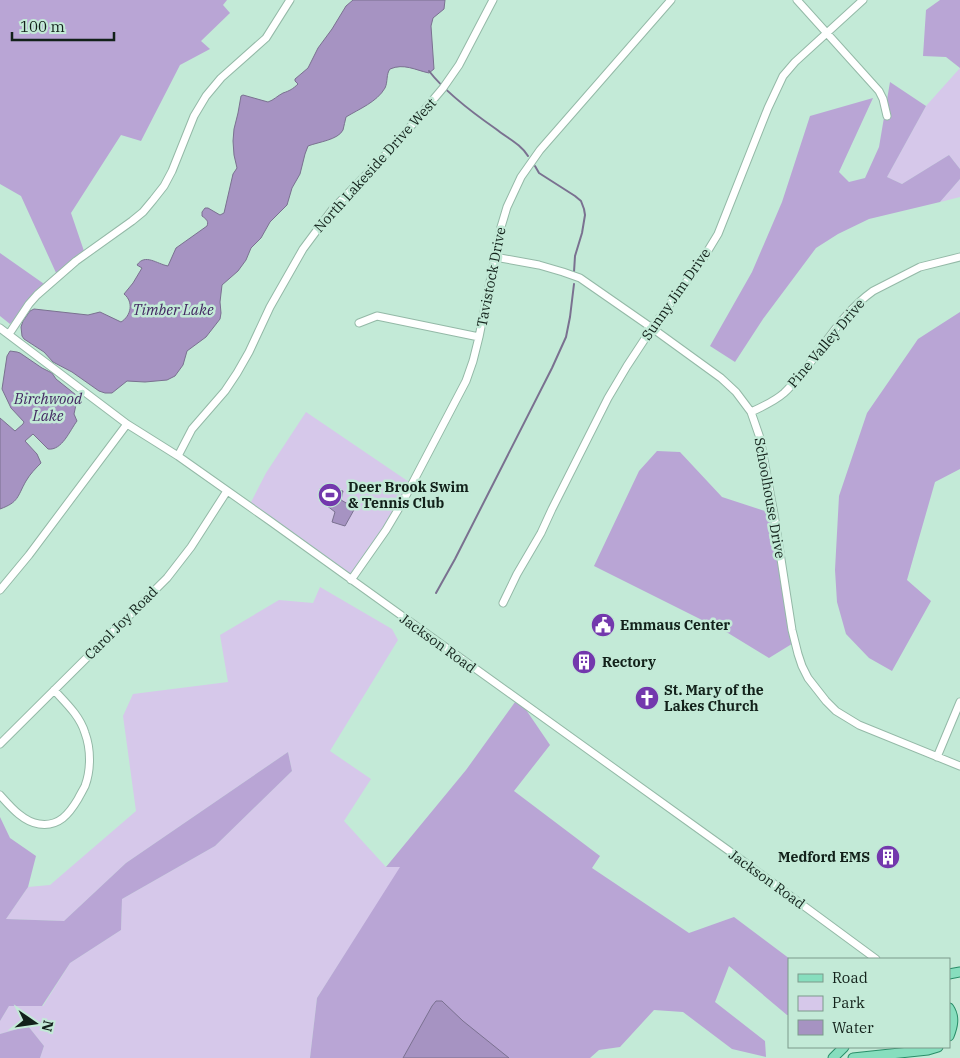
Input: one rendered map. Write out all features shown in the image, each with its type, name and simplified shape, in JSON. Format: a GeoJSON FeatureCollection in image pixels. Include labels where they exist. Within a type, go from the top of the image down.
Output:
{"type":"FeatureCollection","features":[{"type":"Feature","properties":{"kind":"main road"},"geometry":{"type":"LineString","coordinates":[[950,1009],[953,1020],[950,1034]]}},
{"type":"Feature","properties":{"kind":"main road"},"geometry":{"type":"LineString","coordinates":[[833,1058],[843,1048]]}},
{"type":"Feature","properties":{"kind":"main road"},"geometry":{"type":"LineString","coordinates":[[853,1058],[935,1048]]}},
{"type":"Feature","properties":{"kind":"street"},"geometry":{"type":"LineString","coordinates":[[9,334],[37,295],[76,261],[132,222],[143,212],[164,186],[194,116],[206,96],[221,78],[266,38],[290,0]]}},
{"type":"Feature","properties":{"kind":"street","name":"North Lakeside Drive West"},"geometry":{"type":"LineString","coordinates":[[178,456],[192,429],[232,381],[250,352],[270,306],[303,249],[332,210],[395,145],[443,88],[458,65],[493,0]]}},
{"type":"Feature","properties":{"kind":"street","name":"Tavistock Drive"},"geometry":{"type":"LineString","coordinates":[[351,580],[386,530],[406,497],[466,381],[474,361],[501,227],[507,207],[526,168],[671,0]]}},
{"type":"Feature","properties":{"kind":"street"},"geometry":{"type":"LineString","coordinates":[[797,0],[879,92],[883,99],[887,116]]}},
{"type":"Feature","properties":{"kind":"street","name":"Sunny Jim Drive"},"geometry":{"type":"LineString","coordinates":[[503,602],[516,574],[541,533],[608,398],[652,328],[701,262],[718,234],[768,108],[783,76],[788,68],[863,0]]}},
{"type":"Feature","properties":{"kind":"street","name":"Schoolhouse Drive"},"geometry":{"type":"LineString","coordinates":[[495,257],[538,265],[580,278],[652,328],[728,384],[736,392],[751,412],[764,454],[792,630],[798,654],[808,678],[826,701],[847,718],[869,730],[960,766]]}},
{"type":"Feature","properties":{"kind":"street","name":"Pine Valley Drive"},"geometry":{"type":"LineString","coordinates":[[751,412],[763,407],[782,394],[793,383],[842,320],[866,296],[920,267],[960,257]]}},
{"type":"Feature","properties":{"kind":"street"},"geometry":{"type":"LineString","coordinates":[[359,323],[377,316],[479,337]]}},
{"type":"Feature","properties":{"kind":"street","name":"Jackson Road"},"geometry":{"type":"LineString","coordinates":[[0,328],[127,424],[178,456],[228,491],[732,853],[875,958]]}},
{"type":"Feature","properties":{"kind":"street"},"geometry":{"type":"LineString","coordinates":[[0,590],[29,555],[127,424]]}},
{"type":"Feature","properties":{"kind":"street","name":"Carol Joy Road"},"geometry":{"type":"LineString","coordinates":[[0,744],[167,578],[191,547],[228,491]]}},
{"type":"Feature","properties":{"kind":"street"},"geometry":{"type":"LineString","coordinates":[[0,795],[28,821],[40,824],[51,823],[61,820],[70,812],[85,786],[90,756],[85,733],[77,717],[54,690]]}},
{"type":"Feature","properties":{"kind":"street"},"geometry":{"type":"LineString","coordinates":[[937,757],[960,702]]}},
{"type":"Feature","properties":{"kind":"green space"},"geometry":{"type":"Polygon","coordinates":[[[960,68],[960,169],[949,155],[902,184],[887,177],[926,106],[960,68]]]}},
{"type":"Feature","properties":{"kind":"green space"},"geometry":{"type":"Polygon","coordinates":[[[960,179],[960,197],[940,202],[960,179]]]}},
{"type":"Feature","properties":{"kind":"green space","name":"Deer Brook Swim & Tennis Club"},"geometry":{"type":"Polygon","coordinates":[[[306,412],[412,484],[351,580],[249,506],[266,473],[306,412]]]}},
{"type":"Feature","properties":{"kind":"green space"},"geometry":{"type":"Polygon","coordinates":[[[320,587],[392,629],[398,640],[330,751],[371,779],[344,821],[386,867],[401,867],[317,998],[310,1058],[40,1058],[44,1046],[28,1026],[0,1034],[0,1021],[9,1006],[43,1006],[70,963],[121,930],[122,899],[215,846],[292,771],[288,752],[126,863],[64,921],[6,919],[28,887],[50,885],[136,811],[123,716],[133,694],[228,682],[220,635],[279,600],[313,603],[320,587]]]}},
{"type":"Feature","properties":{"kind":"shaded area"},"geometry":{"type":"Polygon","coordinates":[[[0,0],[227,0],[223,5],[230,13],[201,41],[210,49],[180,65],[141,141],[121,135],[71,213],[85,254],[57,275],[21,196],[0,184],[0,0]]]}},
{"type":"Feature","properties":{"kind":"shaded area"},"geometry":{"type":"Polygon","coordinates":[[[940,0],[960,0],[960,68],[946,57],[923,56],[926,10],[940,0]]]}},
{"type":"Feature","properties":{"kind":"shaded area"},"geometry":{"type":"Polygon","coordinates":[[[890,82],[926,106],[887,177],[902,184],[949,155],[960,169],[960,179],[940,202],[869,219],[838,234],[816,248],[763,319],[735,362],[710,346],[752,272],[782,202],[810,116],[873,98],[839,172],[849,182],[865,178],[879,147],[890,82]]]}},
{"type":"Feature","properties":{"kind":"shaded area"},"geometry":{"type":"Polygon","coordinates":[[[0,253],[47,286],[10,324],[0,316],[0,253]]]}},
{"type":"Feature","properties":{"kind":"shaded area"},"geometry":{"type":"Polygon","coordinates":[[[960,312],[960,469],[935,482],[907,580],[931,601],[892,671],[869,658],[846,634],[837,602],[835,570],[839,496],[867,413],[918,339],[960,312]]]}},
{"type":"Feature","properties":{"kind":"shaded area"},"geometry":{"type":"Polygon","coordinates":[[[657,451],[680,452],[722,497],[774,514],[795,642],[769,658],[728,633],[594,566],[639,471],[657,451]]]}},
{"type":"Feature","properties":{"kind":"shaded area"},"geometry":{"type":"Polygon","coordinates":[[[518,698],[550,745],[514,791],[600,856],[592,868],[689,933],[734,917],[789,958],[788,1015],[729,966],[715,1002],[765,1041],[766,1057],[732,1049],[683,1012],[654,1010],[620,1047],[599,1050],[590,1058],[310,1058],[317,998],[400,867],[386,867],[466,770],[518,698]]]}},
{"type":"Feature","properties":{"kind":"shaded area"},"geometry":{"type":"Polygon","coordinates":[[[288,752],[292,771],[215,846],[122,899],[121,930],[70,963],[42,1006],[9,1006],[0,1021],[0,817],[10,838],[36,856],[28,887],[6,919],[64,921],[126,863],[288,752]]]}},
{"type":"Feature","properties":{"kind":"shaded area"},"geometry":{"type":"Polygon","coordinates":[[[28,1026],[44,1046],[40,1058],[0,1058],[0,1034],[28,1026]]]}},
{"type":"Feature","properties":{"kind":"water","name":"Timber Lake"},"geometry":{"type":"Polygon","coordinates":[[[353,0],[445,0],[444,9],[433,18],[431,26],[434,69],[429,73],[405,67],[390,69],[386,86],[382,93],[367,105],[346,117],[343,130],[337,136],[308,146],[300,174],[292,188],[287,205],[270,222],[261,238],[251,248],[246,260],[238,271],[222,285],[220,319],[206,337],[187,351],[183,365],[175,376],[167,380],[127,381],[112,393],[105,393],[53,362],[44,352],[24,339],[21,327],[23,321],[30,311],[34,309],[88,315],[100,312],[121,322],[127,316],[130,305],[124,294],[142,268],[137,265],[144,260],[151,260],[168,266],[176,248],[207,226],[206,219],[202,216],[205,208],[220,215],[224,213],[233,174],[237,168],[233,141],[241,96],[268,102],[296,86],[298,84],[295,79],[308,68],[318,48],[346,6],[353,0]]]}},
{"type":"Feature","properties":{"kind":"water","name":"Birchwood Lake"},"geometry":{"type":"Polygon","coordinates":[[[10,351],[20,353],[52,373],[56,379],[76,395],[77,400],[74,414],[77,421],[65,439],[53,449],[48,449],[33,434],[25,441],[37,454],[41,463],[28,478],[14,501],[0,509],[0,418],[15,431],[24,422],[11,408],[2,389],[7,356],[10,351]]]}},
{"type":"Feature","properties":{"kind":"water"},"geometry":{"type":"Polygon","coordinates":[[[335,489],[343,491],[341,500],[355,508],[345,526],[332,522],[335,512],[326,505],[335,489]]]}},
{"type":"Feature","properties":{"kind":"water"},"geometry":{"type":"Polygon","coordinates":[[[436,1001],[442,1001],[463,1021],[509,1058],[403,1058],[436,1001]]]}},
{"type":"Feature","properties":{"kind":"waterway"},"geometry":{"type":"LineString","coordinates":[[429,71],[460,102],[518,145],[528,156]]}},
{"type":"Feature","properties":{"kind":"waterway"},"geometry":{"type":"LineString","coordinates":[[535,166],[539,173],[581,201],[584,209],[585,215],[575,256],[574,272]]}},
{"type":"Feature","properties":{"kind":"waterway"},"geometry":{"type":"LineString","coordinates":[[436,593],[552,368],[566,337],[574,284]]}},
{"type":"Feature","properties":{"kind":"place","name":"Deer Brook Swim & Tennis Club"},"geometry":{"type":"Point","coordinates":[330,495]}},
{"type":"Feature","properties":{"kind":"place","name":"Emmaus Center"},"geometry":{"type":"Point","coordinates":[603,625]}},
{"type":"Feature","properties":{"kind":"place","name":"Rectory"},"geometry":{"type":"Point","coordinates":[584,662]}},
{"type":"Feature","properties":{"kind":"place","name":"St. Mary of the Lakes Church"},"geometry":{"type":"Point","coordinates":[647,698]}},
{"type":"Feature","properties":{"kind":"place","name":"Medford EMS"},"geometry":{"type":"Point","coordinates":[888,857]}}]}
